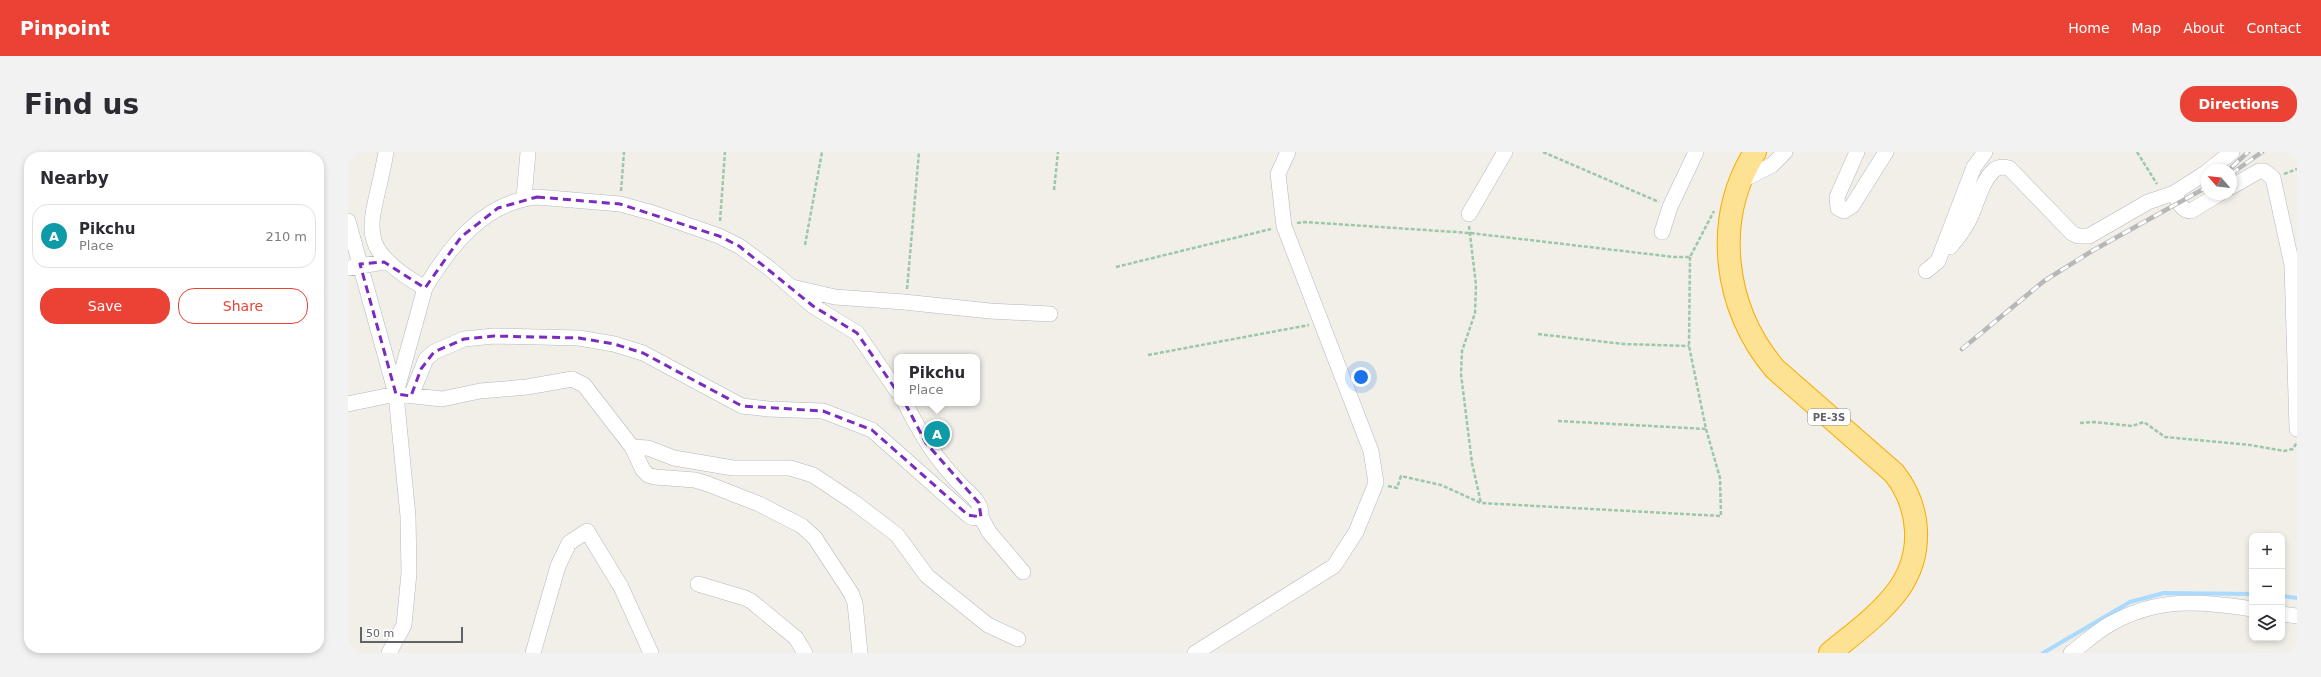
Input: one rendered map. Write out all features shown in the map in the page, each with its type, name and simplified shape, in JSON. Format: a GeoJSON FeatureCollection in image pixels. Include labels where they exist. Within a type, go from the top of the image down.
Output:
{"type":"FeatureCollection","features":[{"type":"Feature","properties":{"kind":"highway","name":"PE-3S"},"geometry":{"type":"LineString","coordinates":[[1754,152],[1741,181],[1734,206],[1729,238],[1732,282],[1743,320],[1752,338],[1765,358],[1786,380],[1894,473],[1907,492],[1915,516],[1917,530],[1915,552],[1904,581],[1886,604],[1830,653]]}},
{"type":"Feature","properties":{"kind":"street"},"geometry":{"type":"LineString","coordinates":[[386,152],[370,223],[371,237],[375,248],[384,262],[425,288]]}},
{"type":"Feature","properties":{"kind":"street"},"geometry":{"type":"LineString","coordinates":[[524,198],[528,152]]}},
{"type":"Feature","properties":{"kind":"street"},"geometry":{"type":"LineString","coordinates":[[1195,653],[1334,566],[1356,532],[1376,483],[1371,451],[1320,323],[1284,226],[1278,174],[1288,152]]}},
{"type":"Feature","properties":{"kind":"street"},"geometry":{"type":"LineString","coordinates":[[1468,214],[1505,152]]}},
{"type":"Feature","properties":{"kind":"street"},"geometry":{"type":"LineString","coordinates":[[1662,232],[1670,207],[1696,152]]}},
{"type":"Feature","properties":{"kind":"street"},"geometry":{"type":"LineString","coordinates":[[1741,181],[1772,165],[1785,152]]}},
{"type":"Feature","properties":{"kind":"street"},"geometry":{"type":"LineString","coordinates":[[1857,152],[1837,197],[1838,208],[1844,211],[1852,206],[1886,152]]}},
{"type":"Feature","properties":{"kind":"street"},"geometry":{"type":"LineString","coordinates":[[1926,271],[1938,261],[1974,167],[1985,152]]}},
{"type":"Feature","properties":{"kind":"street"},"geometry":{"type":"LineString","coordinates":[[2217,164],[2232,152]]}},
{"type":"Feature","properties":{"kind":"street"},"geometry":{"type":"LineString","coordinates":[[1945,246],[1950,247],[1957,240],[1970,220],[1986,182],[1994,170],[2003,167],[2009,168],[2072,233],[2078,236],[2089,236],[2148,202],[2170,194],[2201,175]]}},
{"type":"Feature","properties":{"kind":"street"},"geometry":{"type":"LineString","coordinates":[[2237,184],[2259,171],[2264,171],[2272,178],[2295,264],[2297,429]]}},
{"type":"Feature","properties":{"kind":"street"},"geometry":{"type":"LineString","coordinates":[[2170,194],[2182,207],[2189,211],[2208,200]]}},
{"type":"Feature","properties":{"kind":"street"},"geometry":{"type":"LineString","coordinates":[[389,653],[404,625],[409,573],[403,395],[425,288],[439,265],[461,237],[487,215],[498,208],[524,198],[537,197],[620,204],[653,213],[719,236],[739,246],[769,268],[813,306],[857,333],[894,387]]}},
{"type":"Feature","properties":{"kind":"street"},"geometry":{"type":"LineString","coordinates":[[348,222],[354,266],[403,395]]}},
{"type":"Feature","properties":{"kind":"street"},"geometry":{"type":"LineString","coordinates":[[354,266],[384,262]]}},
{"type":"Feature","properties":{"kind":"street"},"geometry":{"type":"LineString","coordinates":[[789,286],[835,297],[904,302],[990,311],[1050,314]]}},
{"type":"Feature","properties":{"kind":"street"},"geometry":{"type":"LineString","coordinates":[[403,395],[426,360],[434,352],[464,339],[494,336],[579,338],[614,344],[643,353],[742,406],[768,409],[823,411],[872,430],[968,515],[973,518],[981,517]]}},
{"type":"Feature","properties":{"kind":"street"},"geometry":{"type":"LineString","coordinates":[[348,404],[403,395],[442,399],[480,391],[527,388],[572,379],[584,385],[632,447],[643,470],[648,475],[655,477],[695,480],[708,484],[759,504],[807,530],[851,593],[855,603],[860,653]]}},
{"type":"Feature","properties":{"kind":"street"},"geometry":{"type":"LineString","coordinates":[[907,406],[926,443],[954,478],[979,503],[982,508],[981,517],[989,532],[1022,572]]}},
{"type":"Feature","properties":{"kind":"street"},"geometry":{"type":"LineString","coordinates":[[632,447],[648,448],[674,458],[733,468],[790,468],[813,475],[855,503],[897,535],[927,576],[988,626],[1018,639]]}},
{"type":"Feature","properties":{"kind":"street"},"geometry":{"type":"LineString","coordinates":[[533,653],[558,566],[570,543],[587,531],[621,587],[652,653]]}},
{"type":"Feature","properties":{"kind":"street"},"geometry":{"type":"LineString","coordinates":[[698,584],[751,601],[796,638],[805,653]]}},
{"type":"Feature","properties":{"kind":"street"},"geometry":{"type":"LineString","coordinates":[[2070,653],[2109,624],[2140,610],[2164,604],[2205,602],[2249,609]]}},
{"type":"Feature","properties":{"kind":"street"},"geometry":{"type":"LineString","coordinates":[[2285,614],[2297,616]]}},
{"type":"Feature","properties":{"kind":"path"},"geometry":{"type":"LineString","coordinates":[[620,204],[624,152]]}},
{"type":"Feature","properties":{"kind":"path"},"geometry":{"type":"LineString","coordinates":[[719,236],[725,152]]}},
{"type":"Feature","properties":{"kind":"path"},"geometry":{"type":"LineString","coordinates":[[806,245],[822,152]]}},
{"type":"Feature","properties":{"kind":"path"},"geometry":{"type":"LineString","coordinates":[[904,302],[919,152]]}},
{"type":"Feature","properties":{"kind":"path"},"geometry":{"type":"LineString","coordinates":[[1054,190],[1058,152]]}},
{"type":"Feature","properties":{"kind":"path"},"geometry":{"type":"LineString","coordinates":[[1543,152],[1670,207]]}},
{"type":"Feature","properties":{"kind":"path"},"geometry":{"type":"LineString","coordinates":[[2137,152],[2170,194]]}},
{"type":"Feature","properties":{"kind":"path"},"geometry":{"type":"LineString","coordinates":[[1376,483],[1397,488],[1401,476],[1441,485],[1481,503],[1721,516],[1720,478],[1706,429],[1689,346],[1690,256],[1713,211],[1734,206]]}},
{"type":"Feature","properties":{"kind":"path"},"geometry":{"type":"LineString","coordinates":[[1468,214],[1476,285],[1475,313],[1462,351],[1461,374],[1472,463],[1481,503]]}},
{"type":"Feature","properties":{"kind":"path"},"geometry":{"type":"LineString","coordinates":[[1116,267],[1305,222],[1470,233],[1674,257],[1690,256]]}},
{"type":"Feature","properties":{"kind":"path"},"geometry":{"type":"LineString","coordinates":[[1148,355],[1320,323]]}},
{"type":"Feature","properties":{"kind":"path"},"geometry":{"type":"LineString","coordinates":[[1538,334],[1623,344],[1689,346]]}},
{"type":"Feature","properties":{"kind":"path"},"geometry":{"type":"LineString","coordinates":[[1558,421],[1706,429]]}},
{"type":"Feature","properties":{"kind":"path"},"geometry":{"type":"LineString","coordinates":[[2080,423],[2094,422],[2132,426],[2144,422],[2165,437],[2250,445],[2284,451],[2293,450],[2297,440]]}},
{"type":"Feature","properties":{"kind":"highlighted area"},"geometry":{"type":"Polygon","coordinates":[[[537,197],[620,204],[719,236],[739,246],[813,306],[857,333],[905,403],[926,443],[979,503],[981,517],[968,515],[872,430],[823,411],[742,406],[643,353],[614,344],[579,338],[494,336],[464,339],[434,352],[421,369],[411,396],[396,394],[360,264],[384,262],[425,288],[461,237],[498,208],[537,197]]]}},
{"type":"Feature","properties":{"kind":"waterway"},"geometry":{"type":"LineString","coordinates":[[2043,653],[2130,602],[2164,593],[2249,594]]}},
{"type":"Feature","properties":{"kind":"waterway"},"geometry":{"type":"LineString","coordinates":[[2285,596],[2297,598]]}},
{"type":"Feature","properties":{"kind":"railway"},"geometry":{"type":"LineString","coordinates":[[2235,164],[2248,152]]}},
{"type":"Feature","properties":{"kind":"railway"},"geometry":{"type":"LineString","coordinates":[[2237,170],[2262,152]]}},
{"type":"Feature","properties":{"kind":"railway"},"geometry":{"type":"LineString","coordinates":[[1962,349],[2044,281],[2092,251],[2201,190]]}},
{"type":"Feature","properties":{"kind":"place","name":"Pikchu"},"geometry":{"type":"Point","coordinates":[937,434]}}]}
